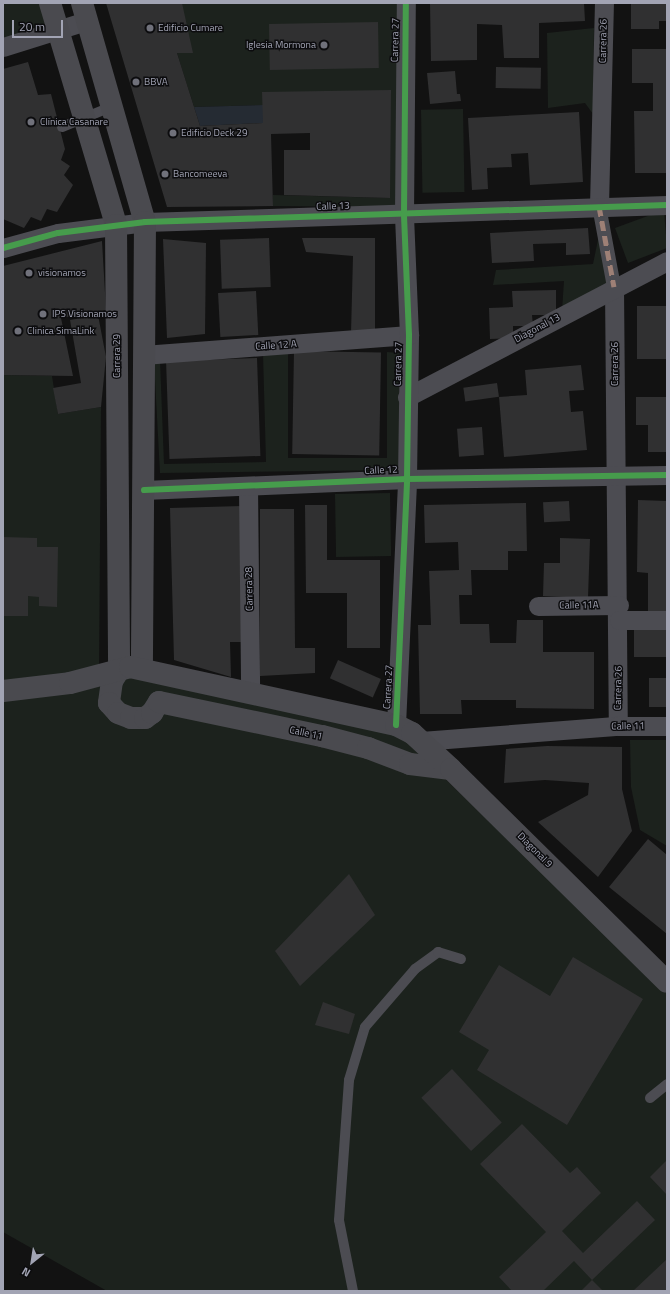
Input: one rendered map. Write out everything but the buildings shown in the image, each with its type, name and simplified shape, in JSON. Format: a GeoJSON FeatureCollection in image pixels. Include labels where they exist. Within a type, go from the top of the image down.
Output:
{"type":"FeatureCollection","features":[{"type":"Feature","properties":{"kind":"main road","name":"Carrera 29"},"geometry":{"type":"LineString","coordinates":[[50,3],[85,116],[116,225],[119,670]]}},
{"type":"Feature","properties":{"kind":"main road"},"geometry":{"type":"LineString","coordinates":[[84,12],[145,222],[142,669]]}},
{"type":"Feature","properties":{"kind":"main road"},"geometry":{"type":"LineString","coordinates":[[70,683],[110,703],[118,713],[131,718],[145,718],[152,713],[159,702],[160,690],[154,678],[142,669]]}},
{"type":"Feature","properties":{"kind":"main road"},"geometry":{"type":"LineString","coordinates":[[3,691],[70,683],[119,670],[142,669],[250,691],[396,725]]}},
{"type":"Feature","properties":{"kind":"main road"},"geometry":{"type":"LineString","coordinates":[[110,703],[112,681],[119,670]]}},
{"type":"Feature","properties":{"kind":"main road","name":"Calle 11"},"geometry":{"type":"LineString","coordinates":[[159,702],[322,736],[368,748],[410,764],[452,769]]}},
{"type":"Feature","properties":{"kind":"main road","name":"Diagonal 9"},"geometry":{"type":"LineString","coordinates":[[396,725],[421,741],[452,769],[667,982]]}},
{"type":"Feature","properties":{"kind":"street","name":"Carrera 27"},"geometry":{"type":"LineString","coordinates":[[396,725],[408,479],[409,335],[404,214],[406,3]]}},
{"type":"Feature","properties":{"kind":"street","name":"Carrera 26"},"geometry":{"type":"LineString","coordinates":[[604,3],[599,206],[614,287],[619,613],[618,726]]}},
{"type":"Feature","properties":{"kind":"street"},"geometry":{"type":"LineString","coordinates":[[3,47],[57,29],[84,12]]}},
{"type":"Feature","properties":{"kind":"street","name":"Calle 13"},"geometry":{"type":"LineString","coordinates":[[3,248],[58,233],[145,222],[599,206],[667,205]]}},
{"type":"Feature","properties":{"kind":"street","name":"Diagonal 13"},"geometry":{"type":"LineString","coordinates":[[408,397],[614,287],[667,261]]}},
{"type":"Feature","properties":{"kind":"street","name":"Calle 12 A"},"geometry":{"type":"LineString","coordinates":[[143,355],[409,335]]}},
{"type":"Feature","properties":{"kind":"street","name":"Calle 12"},"geometry":{"type":"LineString","coordinates":[[144,490],[408,479],[667,475]]}},
{"type":"Feature","properties":{"kind":"street","name":"Carrera 28"},"geometry":{"type":"LineString","coordinates":[[248,486],[250,691]]}},
{"type":"Feature","properties":{"kind":"street","name":"Calle 11A"},"geometry":{"type":"LineString","coordinates":[[538,606],[619,613],[667,620]]}},
{"type":"Feature","properties":{"kind":"street","name":"Calle 11"},"geometry":{"type":"LineString","coordinates":[[421,741],[618,726],[667,726]]}},
{"type":"Feature","properties":{"kind":"lane"},"geometry":{"type":"LineString","coordinates":[[62,127],[85,116],[111,107]]}},
{"type":"Feature","properties":{"kind":"lane"},"geometry":{"type":"LineString","coordinates":[[353,1291],[339,1220],[349,1080],[365,1028],[414,969],[438,952],[461,959]]}},
{"type":"Feature","properties":{"kind":"lane"},"geometry":{"type":"LineString","coordinates":[[650,1098],[667,1084]]}},
{"type":"Feature","properties":{"kind":"shaded area"},"geometry":{"type":"Polygon","coordinates":[[[3,3],[46,3],[53,26],[3,42],[3,3]]]}},
{"type":"Feature","properties":{"kind":"shaded area"},"geometry":{"type":"Polygon","coordinates":[[[182,3],[398,3],[397,207],[273,206],[273,195],[390,198],[390,156],[263,105],[194,107],[177,53],[182,3]]]}},
{"type":"Feature","properties":{"kind":"shaded area"},"geometry":{"type":"Polygon","coordinates":[[[594,28],[593,114],[585,103],[548,108],[547,33],[594,28]]]}},
{"type":"Feature","properties":{"kind":"shaded area"},"geometry":{"type":"Polygon","coordinates":[[[263,105],[263,123],[200,126],[194,107],[263,105]]]}},
{"type":"Feature","properties":{"kind":"shaded area"},"geometry":{"type":"Polygon","coordinates":[[[463,109],[464,192],[422,193],[421,110],[463,109]]]}},
{"type":"Feature","properties":{"kind":"shaded area"},"geometry":{"type":"Polygon","coordinates":[[[664,210],[667,248],[628,263],[615,228],[664,210]]]}},
{"type":"Feature","properties":{"kind":"shaded area"},"geometry":{"type":"Polygon","coordinates":[[[600,230],[609,287],[562,311],[564,281],[493,285],[496,270],[593,264],[600,230]]]}},
{"type":"Feature","properties":{"kind":"shaded area"},"geometry":{"type":"Polygon","coordinates":[[[288,351],[288,458],[387,458],[387,352],[399,353],[399,470],[160,473],[154,361],[160,360],[164,464],[266,462],[263,354],[288,351]]]}},
{"type":"Feature","properties":{"kind":"shaded area"},"geometry":{"type":"Polygon","coordinates":[[[3,375],[52,376],[58,414],[101,407],[99,673],[115,672],[401,736],[667,994],[667,1291],[107,1291],[3,1232],[3,375]]]}},
{"type":"Feature","properties":{"kind":"shaded area"},"geometry":{"type":"Polygon","coordinates":[[[390,493],[391,556],[336,557],[335,494],[390,493]]]}},
{"type":"Feature","properties":{"kind":"shaded area"},"geometry":{"type":"Polygon","coordinates":[[[630,740],[667,740],[667,846],[640,830],[631,787],[630,740]]]}},
{"type":"Feature","properties":{"kind":"marked path"},"geometry":{"type":"LineString","coordinates":[[599,206],[614,287]]}},
{"type":"Feature","properties":{"kind":"cycle path"},"geometry":{"type":"LineString","coordinates":[[396,725],[407,479],[409,335],[404,214],[406,3]]}},
{"type":"Feature","properties":{"kind":"cycle path"},"geometry":{"type":"LineString","coordinates":[[3,248],[58,233],[145,222],[667,205]]}},
{"type":"Feature","properties":{"kind":"cycle path"},"geometry":{"type":"LineString","coordinates":[[144,490],[407,479],[667,475]]}},
{"type":"Feature","properties":{"kind":"place","name":"Edificio Cumare"},"geometry":{"type":"Point","coordinates":[150,28]}},
{"type":"Feature","properties":{"kind":"place","name":"Iglesia Mormona"},"geometry":{"type":"Point","coordinates":[324,45]}},
{"type":"Feature","properties":{"kind":"place","name":"BBVA"},"geometry":{"type":"Point","coordinates":[136,82]}},
{"type":"Feature","properties":{"kind":"place","name":"Clínica Casanare"},"geometry":{"type":"Point","coordinates":[31,122]}},
{"type":"Feature","properties":{"kind":"place","name":"Edificio Deck 29"},"geometry":{"type":"Point","coordinates":[173,133]}},
{"type":"Feature","properties":{"kind":"place","name":"Bancomeeva"},"geometry":{"type":"Point","coordinates":[165,174]}},
{"type":"Feature","properties":{"kind":"place","name":"visionamos"},"geometry":{"type":"Point","coordinates":[29,273]}},
{"type":"Feature","properties":{"kind":"place","name":"IPS Visionamos"},"geometry":{"type":"Point","coordinates":[43,314]}},
{"type":"Feature","properties":{"kind":"place","name":"Clinica SimaLink"},"geometry":{"type":"Point","coordinates":[18,331]}}]}
